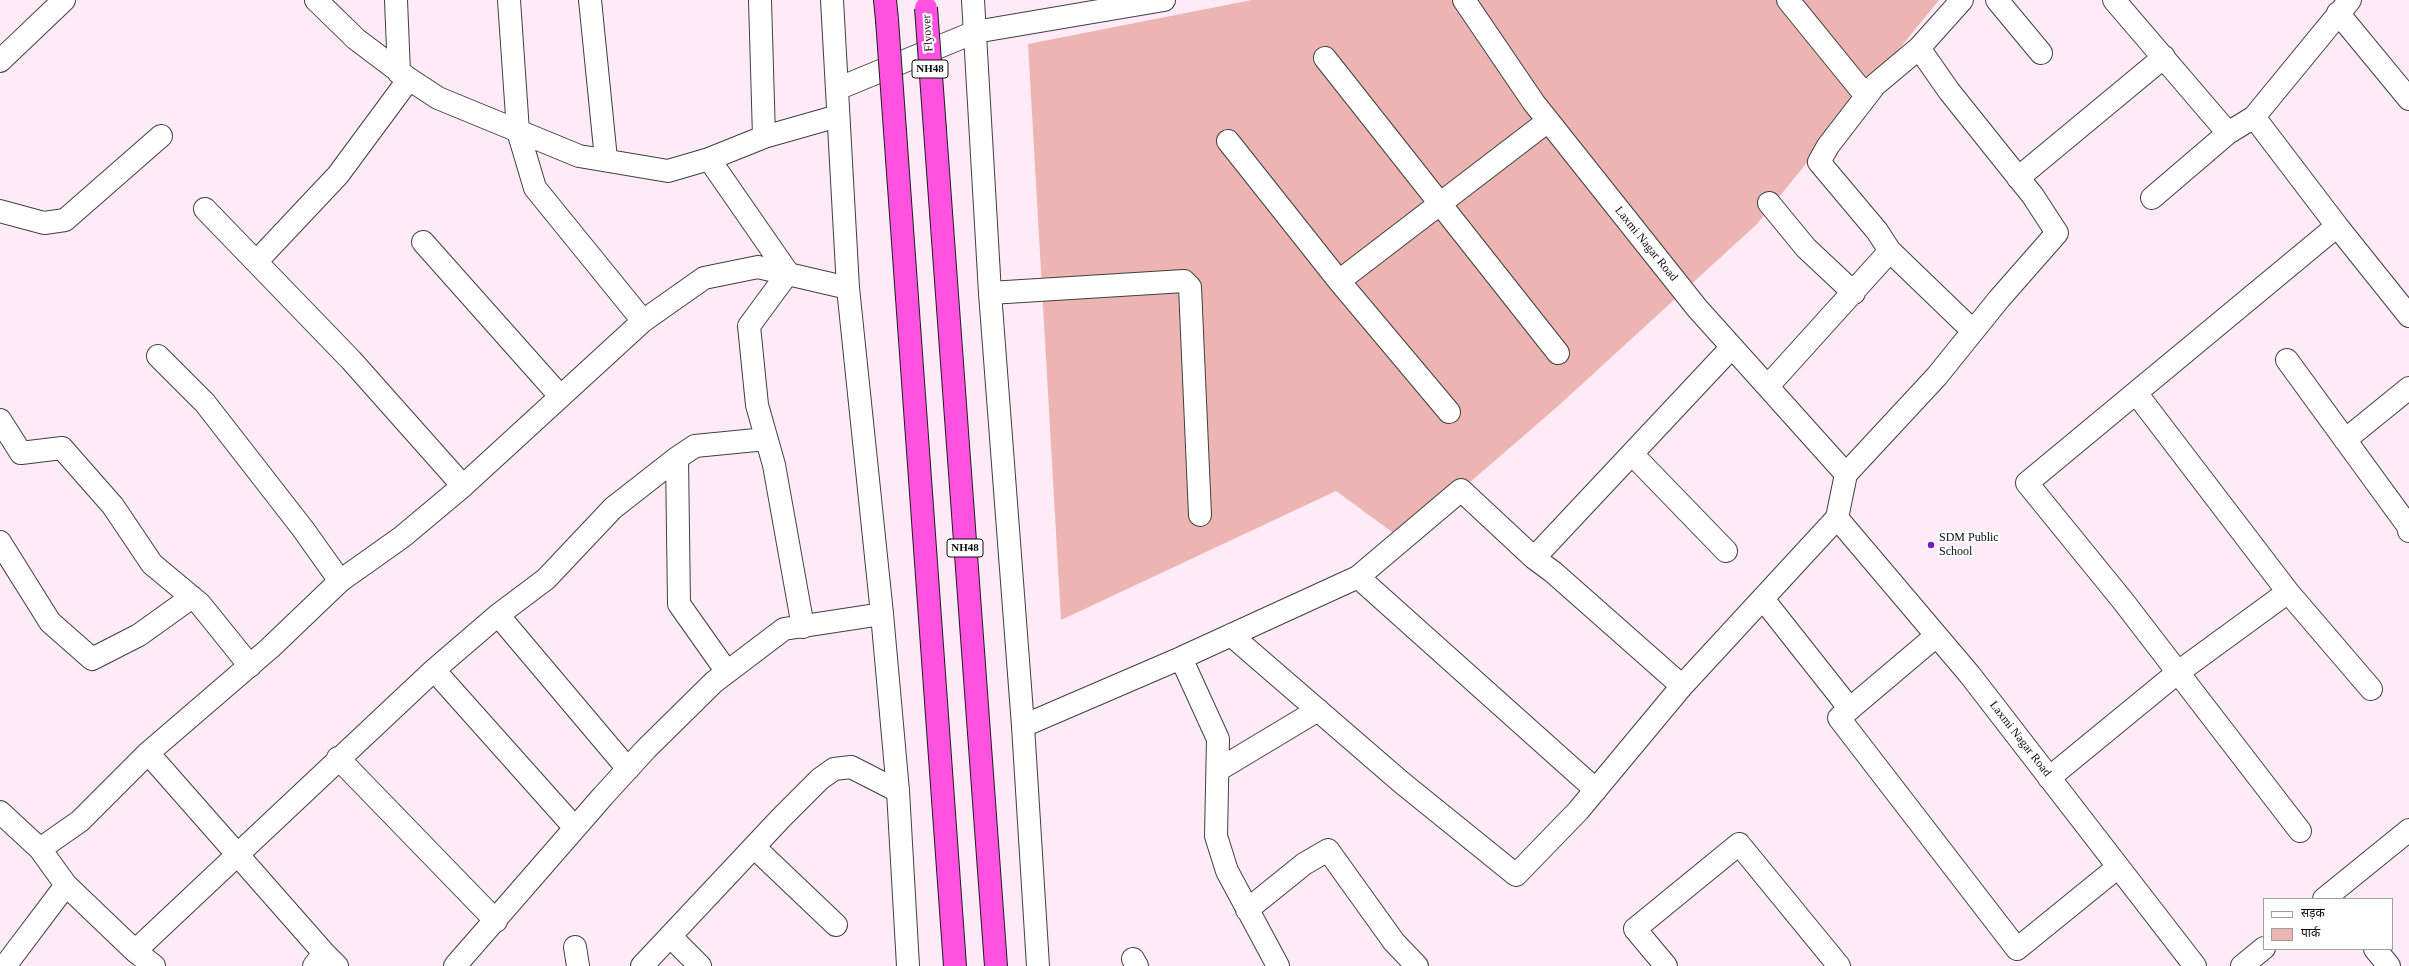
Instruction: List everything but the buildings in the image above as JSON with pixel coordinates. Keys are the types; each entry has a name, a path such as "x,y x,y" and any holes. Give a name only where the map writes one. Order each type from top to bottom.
{"highway":[{"name":"Flyover","path":"926,4 996,966"},
{"path":"886,10 955,966"}],"street":[{"path":"0,61 64,0"},
{"path":"316,0 356,39 404,76 438,98 579,156 606,159 668,171 709,159 764,137 838,116"},
{"path":"257,261 338,175 404,76 396,0"},
{"path":"509,0 518,131 535,188 643,321"},
{"path":"590,0 606,159"},
{"path":"760,0 764,137"},
{"path":"832,0 848,288 882,614 898,791 908,966"},
{"path":"973,0 990,293 1023,726 1038,966"},
{"path":"837,89 975,32 1164,0"},
{"name":"Laxmi Nagar Road","path":"1464,0 1548,121 1697,308 1846,474"},
{"path":"1788,0 1866,96"},
{"path":"1997,0 2041,53"},
{"path":"2114,0 2228,133"},
{"path":"1955,2 1919,48 1875,85 1828,146 1818,162 1877,231 1890,251 1973,331"},
{"path":"2152,198 2228,133 2254,117 2344,6 2409,99"},
{"path":"1231,635 1401,782 1516,875 1596,790 1682,686 1837,518 1846,474 1937,376 1973,331 2057,233 2018,178 1949,91 1919,48"},
{"path":"2018,178 2164,57"},
{"path":"1325,58 1558,353"},
{"path":"2254,117 2337,226 2409,316"},
{"path":"1339,281 1548,121"},
{"path":"0,211 44,223 65,220 161,136"},
{"path":"1228,141 1339,281 1449,412"},
{"path":"709,159 788,273"},
{"path":"1769,202 1806,248 1854,293"},
{"path":"205,209 257,261 351,360 463,486"},
{"path":"2300,831 2123,601 2027,484 2337,226"},
{"path":"423,242 560,396"},
{"path":"1768,386 1854,293 1890,251"},
{"path":"40,849 80,821 148,753 250,666 340,581 402,537 463,486 643,321 704,278 758,267 848,288"},
{"path":"788,273 749,326 757,405 774,465 804,627"},
{"path":"990,293 1184,281 1190,287 1200,515"},
{"path":"1534,558 1633,455 1732,347"},
{"path":"158,356 205,403 303,529 340,581"},
{"path":"2287,360 2408,526 2409,531"},
{"path":"2345,440 2409,388"},
{"path":"2136,393 2288,592 2371,689"},
{"path":"0,420 21,453 62,448 113,506 152,564 200,604 250,666"},
{"path":"135,952 238,856 338,758 434,670 498,615 546,579 613,508 677,458 695,446 766,439"},
{"path":"1633,455 1726,551"},
{"path":"677,458 679,604 727,672"},
{"path":"1023,726 1181,658 1358,577 1461,490 1534,558 1553,572 1682,686"},
{"name":"Laxmi Nagar Road","path":"1837,518 1936,636 2049,778 2195,966"},
{"path":"0,542 50,622 92,659 139,635 192,597"},
{"path":"1358,577 1596,790"},
{"path":"2049,778 2177,672 2288,592"},
{"path":"1762,599 1850,709"},
{"path":"455,966 628,769 714,682 784,630 882,614"},
{"path":"498,615 628,769"},
{"path":"1936,636 1839,718 2016,948 2118,867"},
{"path":"1181,658 1218,739 1216,836 1227,871 1278,966"},
{"path":"434,670 575,828"},
{"path":"1218,770 1318,710"},
{"path":"148,753 238,856 325,962"},
{"path":"338,758 496,921"},
{"path":"642,966 820,779 834,769 851,767 898,791"},
{"path":"0,812 40,849 66,885 135,952 154,966"},
{"path":"2329,897 2409,830"},
{"path":"1666,966 1636,929 1740,844 1839,966"},
{"path":"754,847 836,925"},
{"path":"1247,910 1304,864 1328,850 1394,942 1416,966"},
{"path":"5,966 66,885"},
{"path":"670,936 700,966"},
{"path":"2242,966 2263,949"},
{"path":"2376,950 2389,966"}],"green space":[{"path":"1252,0 1939,0 1757,224 1557,407 1403,540 1336,491 1061,620 1028,44"}],"place":[{"name":"SDM Public School","path":"1931,545"}]}
